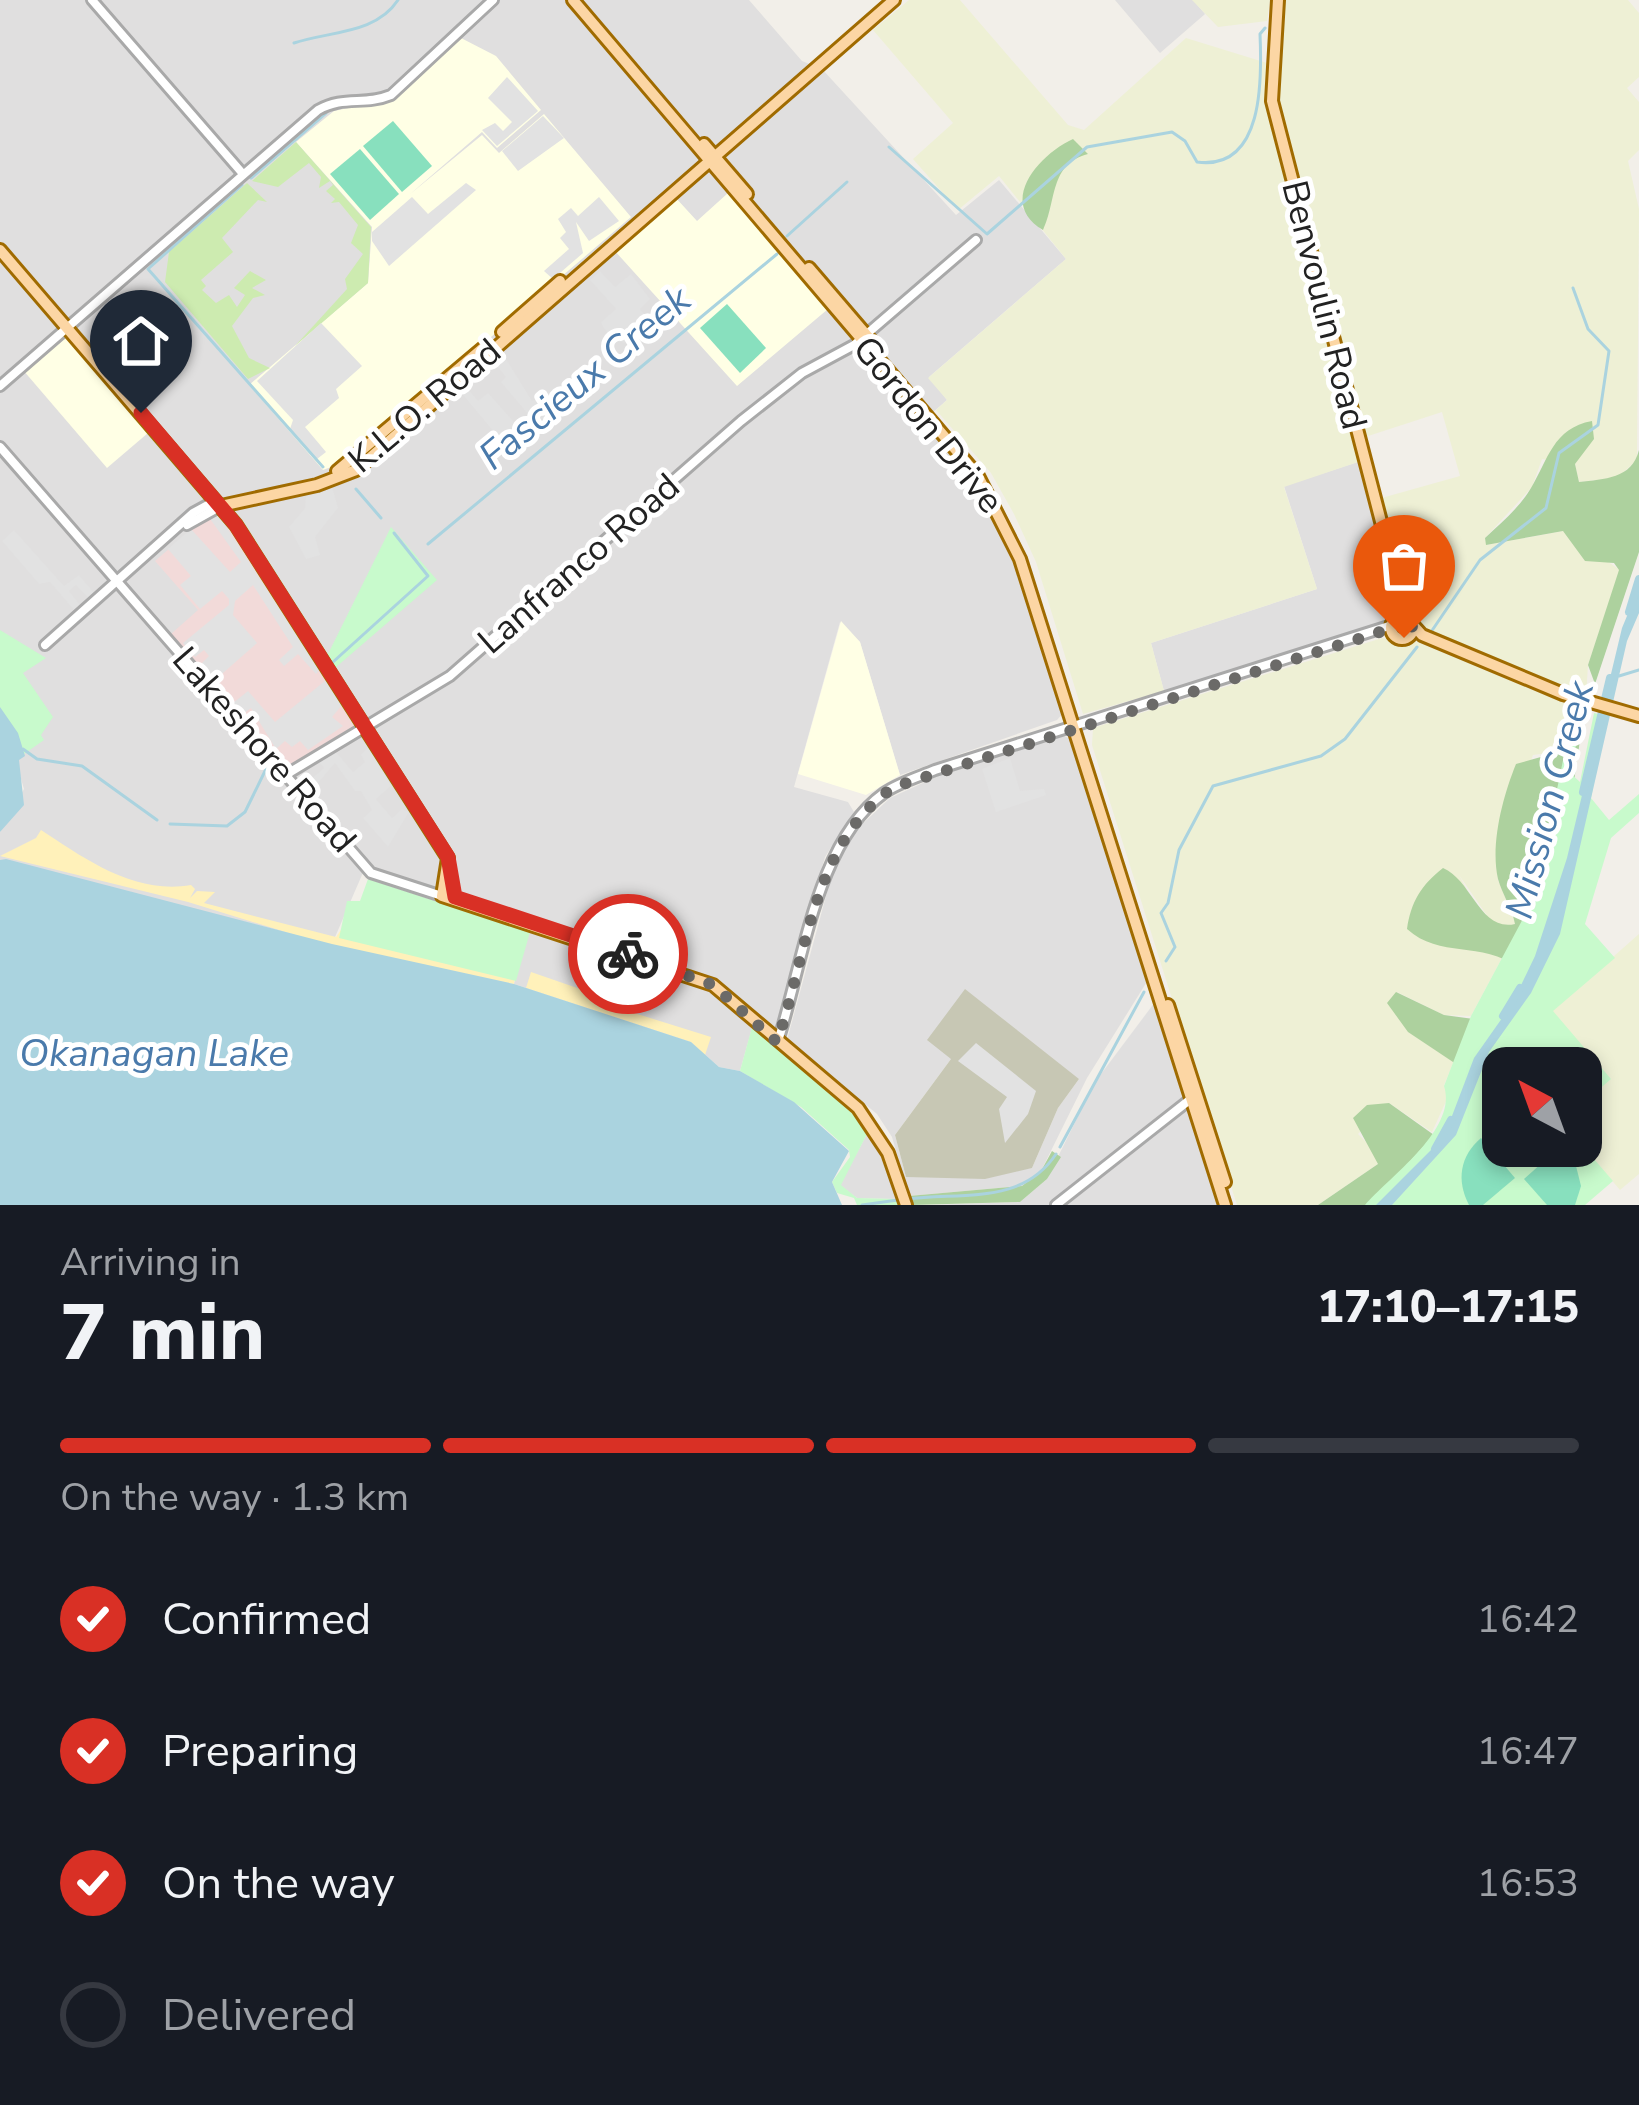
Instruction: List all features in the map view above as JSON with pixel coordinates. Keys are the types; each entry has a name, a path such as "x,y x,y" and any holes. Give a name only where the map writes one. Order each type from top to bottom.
{"main road":[{"name":"Gordon Drive","path":"578,0 984,474 1006,507 1229,1205"},
{"name":"K.L.O. Road","path":"726,142 885,0"},
{"name":"K.L.O. Road","path":"219,503 321,477 352,464 895,0"},
{"name":"Benvoulin Road","path":"1278,0 1272,101 1401,626"},
{"path":"696,140 726,142 722,171 694,169 696,140"},
{"name":"K.L.O. Road","path":"219,503 317,485 356,470 694,169"},
{"path":"0,250 236,525 448,857 452,892 462,903"},
{"path":"236,525 235,510 245,500"},
{"path":"1401,626 1591,703 1639,716"},
{"path":"448,857 442,896 695,975 858,1108 888,1153 906,1205"}],"street":[{"path":"92,0 243,174"},
{"path":"0,386 243,174 337,99 376,101 391,95 493,0"},
{"name":"Lanfranco Road","path":"286,774 450,676 741,421 802,373 864,337 976,240"},
{"name":"Lakeshore Road","path":"0,447 371,873 442,896"},
{"name":"K.L.O. Road","path":"45,645 219,503"},
{"path":"777,1042 839,844 867,809 899,785 1401,626"},
{"path":"1056,1205 1193,1097"}],"shaded area":[{"path":"0,0 749,0 802,61 822,69 956,215 999,180 1066,259 929,377 947,400 924,420 976,483 1011,545 1064,712 1057,720 900,775 860,642 840,622 794,787 848,802 854,812 825,857 772,1045 752,1028 740,1071 719,1067 691,1042 514,984 528,925 365,868 332,944 0,860 0,832 24,789 0,707"},
{"path":"909,0 960,0 1068,125 1084,130 1186,38 1267,63 1273,126 1361,461 1284,487 1317,589 1151,643 1164,691 1083,714 1036,562 1014,514 991,473 936,410 947,400 928,378 1066,259 999,176 958,210 913,159 953,123 873,30"},
{"path":"1115,0 1193,0 1205,14 1160,53"},
{"path":"1192,0 1270,0 1267,21 1218,27"},
{"path":"1283,0 1628,0 1639,13 1639,77 1627,88 1639,102 1639,150 1628,161 1639,209 1637,460 1617,478 1579,482 1575,464 1542,459 1532,487 1485,538 1487,545 1563,531 1620,570 1588,665 1586,697 1418,630 1408,613 1378,499 1460,476 1442,412 1362,438 1276,92"},
{"path":"461,38 496,56 541,110 497,148 482,132 409,195 482,135 499,153 544,114 631,217 345,462 323,470 249,385 368,283 372,227 296,142 334,111 391,99"},
{"path":"507,77 538,111 497,146 482,130 495,123 503,131 512,122 488,98"},
{"path":"543,116 564,138 518,171 502,151"},
{"path":"466,183 476,190 389,266 372,241 372,232 412,197 428,214"},
{"path":"728,193 828,309 737,386 614,250 675,197 697,221"},
{"path":"599,197 619,221 589,241 576,222 583,253 553,279 544,271 569,249 560,238 566,232 558,219 571,208 578,216"},
{"path":"600,271 615,287 631,274 650,299 640,309 653,324 644,332 635,324 625,343 614,341 601,322 616,309 590,280"},
{"path":"321,323 362,366 336,389 339,398 305,427 326,452 317,459 290,429 293,420 257,381"},
{"path":"64,335 148,433 107,468 23,370"},
{"path":"504,356 532,401 544,396 554,412 494,458 488,452 499,438 460,391 465,386 478,401 488,393 521,430 533,420 501,382 506,377 495,363"},
{"path":"1361,461 1392,580 1396,613 1386,627 1164,691 1151,643 1317,589 1284,486"},
{"path":"332,487 338,508 315,537 320,555 306,559 289,527 305,508 306,493"},
{"path":"216,511 319,670 316,674 298,654 284,666 279,660 293,647 253,585 235,601 233,615 257,643 215,680 201,664 209,656 204,650 195,657 183,643 229,605 229,599 222,591 200,609 180,585 191,576 168,549 191,529 230,572 241,562 208,516"},
{"path":"219,512 357,725 290,769 171,634 198,610 155,561 207,516"},
{"path":"14,530 64,586 79,575 95,594 89,599 76,585 69,591 80,605 74,610 50,582 39,584 2,541"},
{"path":"841,621 860,642 900,775 866,795 798,774"},
{"path":"1382,638 1415,641 1574,707 1562,751 1533,755 1497,850 1498,880 1516,924 1503,927 1490,920 1459,875 1503,956 1471,1016 1444,1015 1397,992 1454,1061 1444,1085 1448,1097 1432,1132 1389,1103 1358,1134 1374,1150 1378,1164 1318,1205 1237,1205 1092,745 1093,728"},
{"path":"326,680 342,705 332,717 343,726 308,750 300,741 292,747 285,741 276,749 251,708 243,714 233,703 248,691 275,722"},
{"path":"1064,736 1073,740 1148,980 1087,1078 1041,1171 1022,1186 909,1196 892,1137 877,1114 787,1040 832,874 856,830 890,798 940,775","holes":["951,1059 1079,1079 1058,1108 1032,1168 906,1177 895,1135"]},
{"path":"369,746 391,786 376,799 392,818 402,809 409,812 388,847 363,818 372,810 361,791 355,791 335,763 318,783 310,780 324,768 319,762 336,752 353,772 365,762 361,755"},
{"path":"1010,758 1020,791 1044,789 1046,795 996,812 982,769"},
{"path":"1639,934 1639,1174 1620,1190 1600,1167 1602,1047 1511,1047"},
{"path":"965,989 1079,1079 1058,1108 1032,1168 985,1179 906,1177 895,1135 951,1059 927,1040"},
{"path":"1155,1002 1221,1205 931,1205 1020,1202 1047,1179 1095,1082"},
{"path":"976,1043 1036,1091 1028,1114 1005,1143 999,1109 1007,1097 958,1061"},
{"path":"868,1132 886,1164 896,1199 857,1198 840,1185"}],"green space":[{"path":"393,121 432,166 402,192 363,146"},
{"path":"1073,139 1088,154 1075,159 1060,175 1043,230 1023,207 1023,194 1036,168"},
{"path":"296,142 371,227 368,283 295,346 347,289 345,279 363,254 351,243 358,225 339,202 331,203 335,199 326,191 333,185 330,181 319,188 321,177 309,163 278,187 252,181"},
{"path":"360,149 399,194 370,220 330,174"},
{"path":"247,183 267,202 258,200 222,238 233,252 201,280 206,286 202,290 216,303 229,295 237,307 245,295 234,288 250,271 266,280 252,288 265,295 253,298 232,326 249,358 270,368 248,379 165,282 169,252"},
{"path":"727,304 766,348 740,373 700,328"},
{"path":"1592,421 1594,439 1575,464 1579,482 1624,472 1639,450 1639,552 1595,684 1588,665 1619,570 1614,563 1585,561 1563,531 1486,545 1485,538 1527,495 1560,438"},
{"path":"391,527 437,580 335,668 327,656"},
{"path":"0,630 46,658 23,673 53,717 41,735 44,740 24,754 0,707"},
{"path":"1574,707 1586,708 1569,772 1580,782 1594,713 1607,716 1591,798 1609,820 1639,794 1639,813 1611,838 1585,924 1615,958 1553,1011 1584,1047 1482,1047 1482,1167 1601,1167 1613,1181 1585,1205 1365,1205 1419,1151 1441,1119 1444,1086 1471,1016 1535,896"},
{"path":"1584,712 1574,782 1519,968 1490,954 1433,944 1407,929 1418,895 1443,868 1493,920 1515,924 1496,865 1499,820 1507,791 1516,764 1562,751 1574,716"},
{"path":"368,879 530,932 516,981 339,938 347,901 360,901"},
{"path":"1396,992 1444,1015 1481,1020 1456,1064 1408,1032 1387,1003"},
{"path":"752,1027 825,1082 868,1132 841,1185 857,1198 896,1199 898,1205 857,1205 854,1198 837,1193 832,1182 850,1157 849,1150 801,1107 740,1071"},
{"path":"1389,1103 1434,1135 1370,1205 1318,1205 1378,1164 1353,1118 1367,1105"},
{"path":"1481,1138 1482,1167 1506,1167 1515,1178 1483,1205 1469,1205 1462,1187 1468,1153"},
{"path":"1052,1151 1061,1157 1047,1179 1020,1202 912,1205 909,1196 1022,1186 1041,1171"},
{"path":"1537,1167 1576,1167 1581,1186 1575,1205 1547,1205 1524,1179"}],"sand":[{"path":"41,830 130,879 170,887 191,885 195,889 190,898 197,891 215,892 204,903 336,937 347,921 517,963 514,984 321,943 188,902 0,856 36,838"},
{"path":"531,972 609,999 615,1007 711,1037 705,1055 691,1042 526,988"}],"water":[{"path":"1639,587 1639,613 1627,641 1560,934 1531,993 1493,1047 1482,1047 1482,1070 1456,1135 1392,1205 1376,1205 1444,1137 1474,1058 1512,1004 1535,956 1567,858 1622,628"},
{"path":"0,707 18,733 25,756 19,760 24,805 0,832"},
{"name":"Okanagan Lake","path":"0,860 332,944 514,984 691,1042 719,1067 740,1071 794,1102 849,1151 832,1182 842,1205 0,1205"}],"waterway":[{"path":"294,43 365,25 398,0"},
{"name":"Fascieux Creek","path":"889,147 987,234 1087,147 1172,132 1185,141 1197,162 1219,161 1235,152 1254,118 1260,34 1265,28"},
{"path":"251,178 326,113"},
{"name":"Fascieux Creek","path":"787,236 847,182"},
{"path":"242,185 148,269 323,467"},
{"name":"Fascieux Creek","path":"428,544 777,254"},
{"path":"1431,632 1480,560 1546,508 1559,453 1598,425 1609,351 1588,329 1573,288"},
{"path":"356,489 381,518"},
{"name":"Fascieux Creek","path":"333,662 428,576 394,533"},
{"name":"Mission Creek","path":"1629,612 1639,579"},
{"path":"1166,961 1175,947 1161,913 1168,903 1179,850 1213,786 1321,756 1345,739 1417,647"},
{"path":"1619,676 1639,670"},
{"name":"Mission Creek","path":"1583,792 1610,678"},
{"name":"Fascieux Creek","path":"23,749 37,759 82,766 157,820"},
{"name":"Fascieux Creek","path":"170,824 227,826 245,812 266,769"},
{"name":"Mission Creek","path":"1503,1016 1520,988"},
{"path":"1060,1147 1144,992"},
{"name":"Mission Creek","path":"1435,1149 1451,1120"},
{"path":"907,1199 1009,1189 1026,1182 1056,1154"},
{"path":"862,1205 898,1200"}],"way so far":[{"path":"628,954 713,985 777,1042 833,857 853,822 881,795 935,770 1023,741 1380,632 1402,617 1413,625 1404,638"}],"route":[{"path":"141,413 236,525 448,857 455,897 503,917 628,954"}]}
